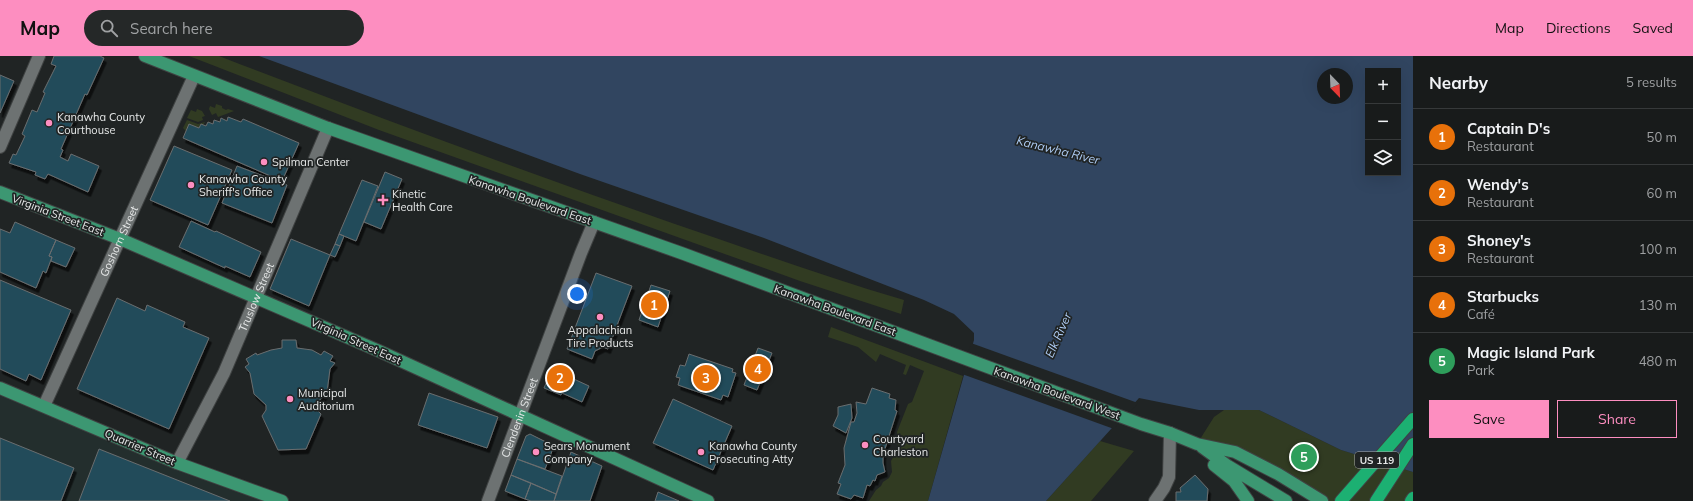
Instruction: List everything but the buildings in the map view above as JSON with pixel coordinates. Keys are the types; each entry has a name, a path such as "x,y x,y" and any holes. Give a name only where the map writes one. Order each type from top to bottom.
{"highway":[{"name":"US 119","path":"1341,501 1413,419"},
{"path":"1376,501 1413,444"}],"main road":[{"name":"Kanawha Boulevard East","path":"145,56 328,128 594,222 917,341"},
{"name":"Virginia Street East","path":"0,192 120,239 379,351 700,500"},
{"name":"Kanawha Boulevard West","path":"917,341 1197,444 1235,452 1278,474 1322,501"},
{"name":"Quarrier Street","path":"0,388 177,463 282,501"},
{"name":"Kanawha Boulevard West","path":"1197,444 1228,466 1286,501"},
{"path":"1197,444 1210,462 1234,481 1248,501"}],"street":[{"path":"0,147 38,56"},
{"name":"Goshorn Street","path":"44,406 194,76"},
{"name":"Truslow Street","path":"177,463 224,374 328,128"},
{"name":"Clendenin Street","path":"488,501 578,260 594,222"},
{"path":"1155,501 1169,477 1170,433"}],"shaded area":[{"path":"0,387 282,501 0,501"}],"green space":[{"path":"189,56 219,56 615,203 816,272 904,300 901,314 800,281 379,130"},
{"path":"216,104 222,106 222,108 226,110 228,109 234,111 218,117 216,113 212,115 209,109 210,106 215,108"},
{"path":"197,109 202,111 205,116 202,117 203,120 198,122 187,118 191,110 196,112"},
{"path":"187,120 198,124 205,122 203,125 200,124 199,128 190,124 186,131 183,128"},
{"path":"831,327 963,376 928,501 869,501 876,490 889,478 892,472 891,461 898,448 897,432 908,404 912,402 924,371 910,365 906,375 903,374 906,365 880,354 876,362 858,347 828,337"},
{"path":"1224,410 1259,410 1341,450 1413,472 1413,501 1322,501 1278,474 1197,444 1214,417"},
{"path":"1100,441 1134,451 1091,501 1046,501"}],"water":[{"path":"259,56 1413,56 1413,472 1341,450 1259,410 1199,410 1139,398 1046,501 928,501 974,340 974,333 954,314 924,300 764,238 580,174"}],"pier":[{"path":"971,343 1138,403 1114,429 962,374"}],"place":[{"name":"Kanawha County Courthouse","path":"49,123"},
{"name":"Spilman Center","path":"264,162"},
{"name":"Kanawha County Sheriff's Office","path":"191,185"},
{"name":"Kinetic Health Care","path":"383,200"},
{"name":"Captain D's","path":"654,305"},
{"name":"Appalachian Tire Products","path":"600,317"},
{"name":"Starbucks","path":"758,369"},
{"name":"Wendy's","path":"560,378"},
{"name":"Shoney's","path":"706,378"},
{"name":"Municipal Auditorium","path":"290,399"},
{"name":"Courtyard Charleston","path":"865,445"},
{"name":"Sears Monument Company","path":"536,452"},
{"name":"Kanawha County Prosecuting Atty","path":"701,452"},
{"name":"Magic Island Park","path":"1304,457"}],"water label":[{"name":"Kanawha River","path":"1058,150"},
{"name":"Elk River","path":"1058,335"}]}
